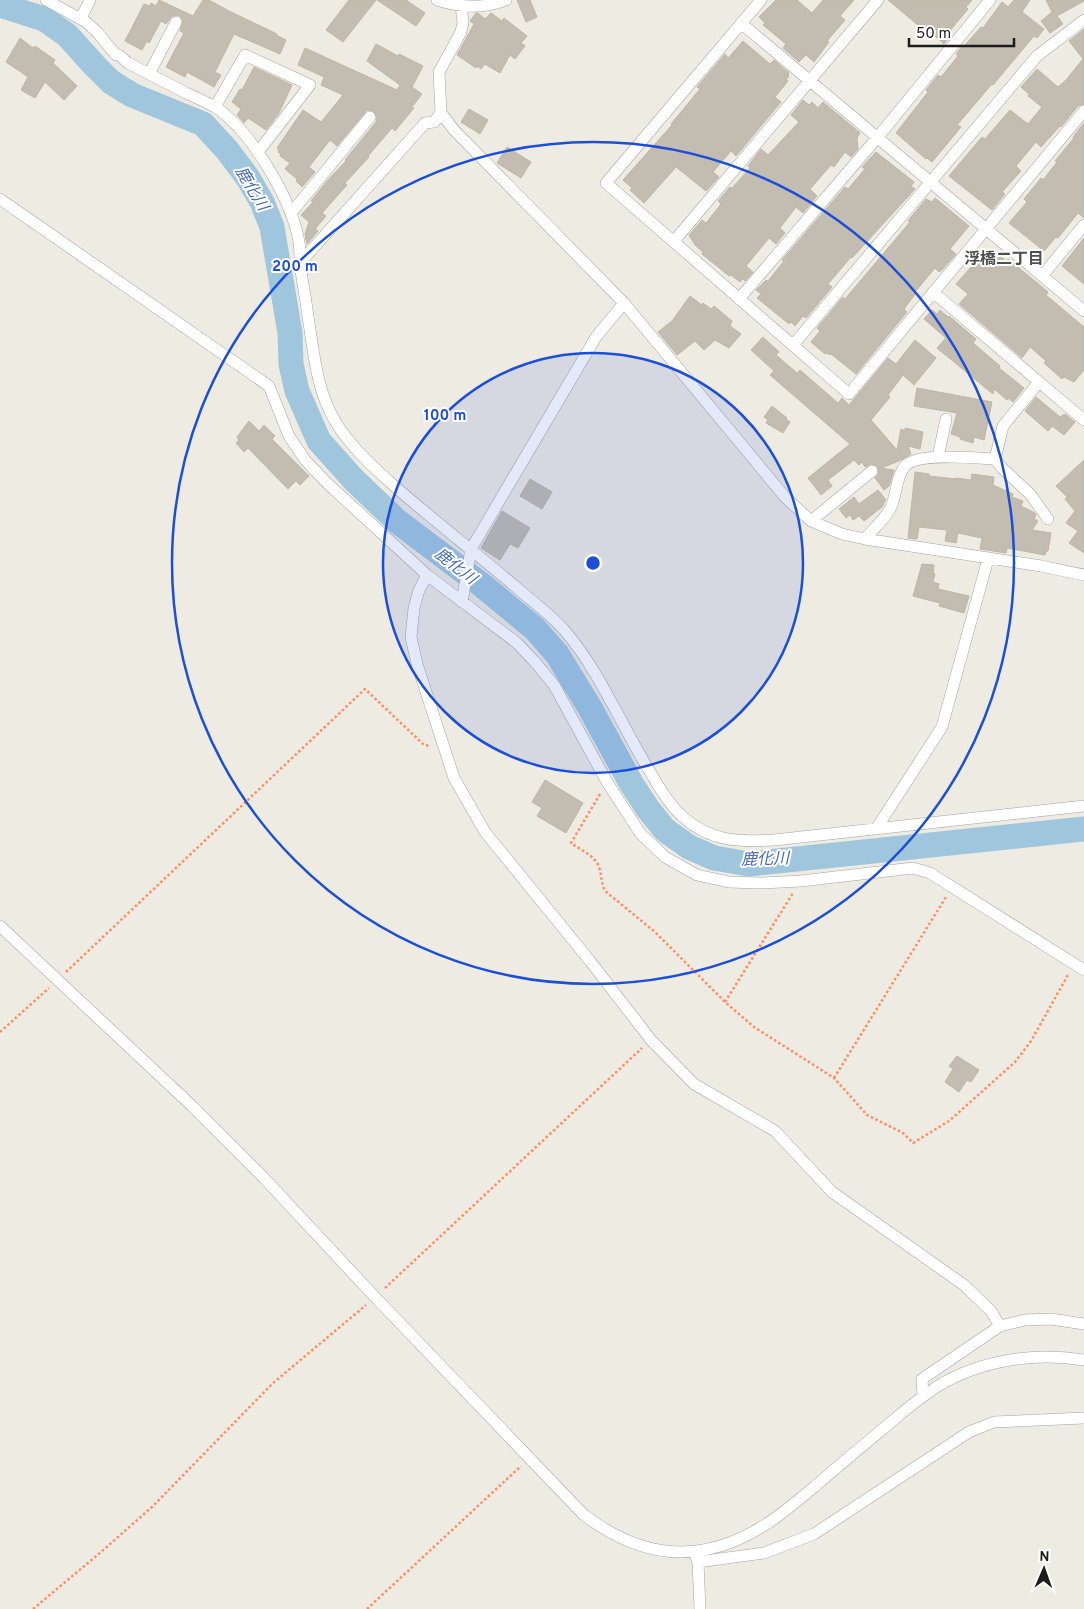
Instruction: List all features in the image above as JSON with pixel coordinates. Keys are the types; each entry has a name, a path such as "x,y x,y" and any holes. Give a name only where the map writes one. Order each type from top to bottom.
{"street":[{"path":"46,0 81,18 98,32 116,55 119,55 128,63 215,108 232,121 258,152 273,176 291,213 299,241 300,263 320,388 336,422 373,467 414,504 471,549 556,622 566,633 603,686 632,742 668,800 685,819 708,834 746,842 1084,806"},
{"path":"81,18 90,0"},
{"path":"436,0 461,6 494,5 506,0"},
{"path":"760,0 606,183 849,394 1084,111"},
{"path":"674,241 878,0"},
{"path":"739,299 877,138 990,0"},
{"path":"461,6 463,22 461,32 439,72 441,113 454,130 624,303 785,497 811,521 842,534 865,539 1041,566 1084,575"},
{"path":"793,345 1037,56 1084,20"},
{"path":"149,74 176,22"},
{"path":"741,23 1084,311"},
{"path":"215,108 245,55 310,85 258,152"},
{"path":"300,263 425,123 434,122 441,113"},
{"path":"291,213 370,117"},
{"path":"0,200 269,386 289,436 305,460 327,483 428,575 462,598 517,643 554,685 607,782 640,833 665,856 697,875 729,882 801,881 912,868 930,873 1079,967"},
{"path":"1042,276 1084,225"},
{"path":"932,292 1084,420"},
{"path":"462,598 471,549 596,337 624,303"},
{"path":"995,459 1003,426 1039,382"},
{"path":"938,457 946,419"},
{"path":"865,539 889,511 906,465 923,458 995,459 1030,494 1048,519"},
{"path":"811,521 872,471"},
{"path":"876,829 942,727 988,559"},
{"path":"428,575 420,590 414,608 412,637 417,664 454,778 485,832 590,961 651,1040 694,1084 775,1131 832,1192 964,1285 991,1311 1000,1326"},
{"path":"0,926 191,1105 263,1176 375,1297 584,1515 600,1527 636,1545 696,1557 764,1553 814,1534 969,1432 994,1422 1084,1418"},
{"path":"923,1396 922,1379 1000,1326 1024,1320 1051,1319 1084,1324"},
{"path":"696,1557 760,1528 797,1501 923,1396 940,1385 959,1376 1016,1358 1042,1356 1084,1360"},
{"path":"696,1557 700,1609"}],"path":[{"path":"0,1032 58,980 365,689 424,745 444,749"},
{"path":"607,782 571,843 596,860 600,868 605,891 655,932 725,1002 754,1027 834,1078 868,1114 903,1133 913,1143 949,1121 1015,1062 1031,1041 1079,967"},
{"path":"725,1002 801,881"},
{"path":"834,1078 952,887"},
{"path":"33,1609 153,1506 273,1384 375,1297 651,1040"},
{"path":"368,1609 529,1458"}],"building":[{"path":"159,0 193,16 203,0 209,0 286,40 280,54 234,34 215,72 221,75 214,87 187,72 185,77 166,67 184,33 180,31 183,21 179,15 172,16 166,24 161,21 149,43 147,41 142,50 125,41 144,4 150,6 151,3 156,6"},
{"path":"349,0 376,0 343,42 326,30"},
{"path":"377,0 406,0 425,13 416,26"},
{"path":"517,0 530,0 537,17 526,22"},
{"path":"776,0 797,0 812,13 823,0 854,0 840,16 845,20 827,41 829,42 814,62 806,55 799,62 783,48 786,44 763,25 765,23 759,17"},
{"path":"888,0 972,0 966,7 968,9 948,33 951,35 944,44 934,35 932,37"},
{"path":"1014,0 1030,0 1022,12 1044,29 1037,38 1034,36 957,125 961,127 932,162 926,159 896,133 928,92 926,90 938,75 941,77 958,56 956,54 963,45 981,27 983,28 1002,2 1008,7"},
{"path":"1046,0 1084,1 1057,16 1063,24 1050,33 1041,21 1052,12"},
{"path":"476,13 485,19 491,13 502,21 504,18 527,36 521,43 525,46 515,59 510,55 500,73 485,64 481,69 477,66 476,68 457,55 474,24 470,21"},
{"path":"1084,29 1084,104 1078,106 1041,147 1036,142 1016,166 1021,171 1002,192 1005,194 992,210 949,176 982,137 985,139 1010,110 1028,124 1042,107 1028,96 1029,94 1021,87 1037,69 1058,87 1066,80 1083,59 1069,41"},
{"path":"20,38 33,48 35,46 55,60 53,63 77,86 64,100 45,82 35,98 21,90 28,77 6,62"},
{"path":"743,41 770,64 774,60 789,73 786,80 788,81 775,97 781,102 736,156 731,151 713,172 719,177 706,191 676,167 644,203 630,190 632,188 623,180 672,125 700,89 697,87 725,54 728,58"},
{"path":"376,44 398,56 399,54 423,66 412,87 422,94 412,107 414,108 395,131 392,128 322,213 326,216 315,229 318,231 307,244 305,234 309,222 301,215 313,202 311,201 327,181 346,161 376,122 377,118 374,111 367,110 337,146 330,140 309,167 315,172 302,187 296,181 297,179 285,169 290,163 280,156 281,154 277,148 303,110 321,122 343,95 321,85 324,77 298,65 305,48 397,90 400,85 367,61"},
{"path":"254,67 292,85 279,113 266,130 248,118 244,123 237,115 241,109 232,102 240,89 242,90"},
{"path":"803,100 809,105 812,102 818,108 823,102 860,133 857,138 858,149 851,157 845,152 834,167 831,165 810,189 817,196 803,213 796,207 780,228 785,233 776,244 769,238 746,266 753,272 745,281 743,279 740,282 731,275 729,276 702,254 703,252 695,245 689,235 702,220 706,223 721,204 718,201 750,168 748,166 761,149 768,155 799,122 791,115"},
{"path":"469,109 488,120 480,134 461,122"},
{"path":"1084,123 1084,218 1078,213 1058,238 1056,237 1044,251 1009,223 1027,202 1024,199 1041,178 1043,180"},
{"path":"507,147 531,162 521,178 497,163"},
{"path":"876,152 914,182 911,186 915,189 828,284 832,287 806,318 803,316 795,326 791,322 789,324 757,298 761,294 756,290 766,280 768,281 784,261 782,260 845,187 848,189 865,169 862,167"},
{"path":"935,198 969,226 950,249 956,254 939,272 935,268 915,292 904,309 907,312 856,374 831,354 825,354 811,342 820,331 817,328 843,297 845,299 910,222 908,221 926,199 932,202"},
{"path":"1084,238 1084,284 1062,266"},
{"path":"987,249 990,252 992,249 1006,261 1008,259 1048,292 1046,295 1084,327 1084,370 1074,382 1064,377 1062,379 1030,347 1022,358 959,304 968,294 956,284"},
{"path":"690,296 711,309 714,306 732,321 730,326 741,334 729,348 715,340 704,350 695,341 677,355 658,332 672,321"},
{"path":"932,310 937,314 940,310 949,316 976,339 973,343 1000,366 999,368 1024,388 1013,402 1008,398 1007,400 994,389 993,394 937,348 946,338 924,319"},
{"path":"763,337 779,352 776,355 797,373 800,370 838,403 842,398 849,405 888,358 896,364 915,340 936,358 914,385 903,375 888,395 890,397 871,420 897,450 901,429 905,431 905,428 923,432 920,449 908,446 911,454 881,468 894,470 889,486 884,490 875,478 879,473 877,466 871,464 865,467 862,462 859,465 854,460 828,480 832,486 821,495 808,478 850,444 770,375 774,371 751,350"},
{"path":"917,388 992,402 984,440 974,437 973,443 951,434 957,413 914,406"},
{"path":"1036,397 1060,417 1065,414 1075,422 1064,435 1052,426 1048,431 1025,411"},
{"path":"772,406 790,422 783,433 766,423 768,420 764,417"},
{"path":"249,421 259,431 264,425 275,436 272,439 309,476 300,485 296,481 288,489 248,448 244,452 236,443 239,440 237,437"},
{"path":"1084,460 1084,553 1069,543 1078,531 1066,523 1075,511 1065,499 1067,497 1056,486"},
{"path":"915,472 929,474 929,476 971,480 972,474 994,477 993,485 1013,494 1012,497 1023,501 1021,506 1035,513 1034,519 1038,521 1032,530 1051,533 1048,551 1046,551 1045,555 1007,548 1006,553 980,549 982,538 958,533 956,543 945,541 947,530 919,527 917,539 908,538"},
{"path":"530,479 552,492 542,509 520,496"},
{"path":"878,490 886,500 882,507 864,521 859,516 853,520 850,515 846,518 839,509 854,497 859,504"},
{"path":"502,511 530,528 518,548 510,544 500,560 481,548"},
{"path":"922,564 934,565 933,573 935,574 933,582 939,584 938,589 969,596 964,613 939,606 940,603 913,596"},
{"path":"545,780 583,803 566,833 537,816 542,808 532,802"},
{"path":"957,1056 979,1070 971,1082 967,1080 959,1092 945,1082 953,1069 949,1066"}],"waterway":[{"name":"鹿化川","path":"0,5 44,19 67,35 111,82 132,95 203,124 227,150 248,178 262,202 272,227 290,333 291,364 297,391 319,441 354,480 397,521 483,586 535,629 557,654 590,708 631,783 665,830 689,847 714,858 749,864 1084,829"}],"district":[{"name":"浮橋二丁目","path":"1004,260"}]}
